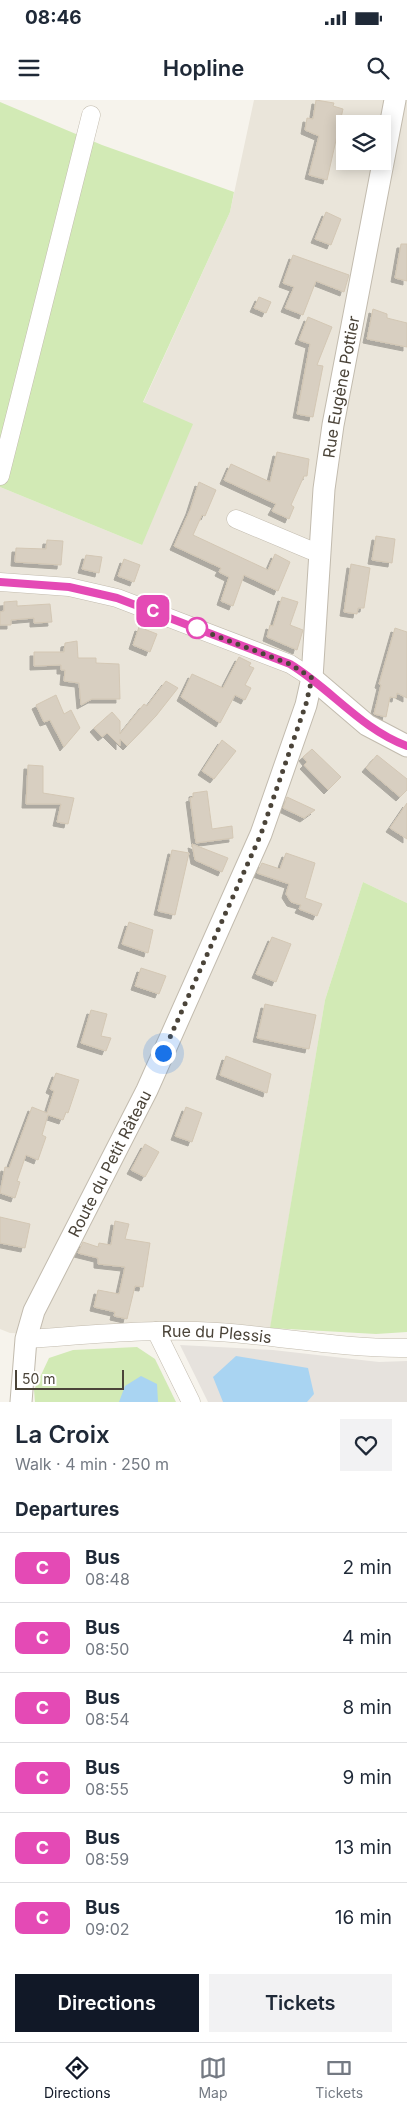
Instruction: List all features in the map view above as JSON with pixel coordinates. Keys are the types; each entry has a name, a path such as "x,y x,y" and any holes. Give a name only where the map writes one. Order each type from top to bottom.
{"street":[{"name":"Rue Eugène Pottier","path":"312,678 324,489 333,425 395,100"},
{"path":"0,476 91,115"},
{"path":"236,519 310,550 319,551"},
{"path":"0,582 69,587 117,598 290,664 312,678 367,725 407,746"},
{"name":"Route du Petit Râteau","path":"21,1402 26,1339 34,1311 147,1090 261,834 306,704 312,678"},
{"path":"156,1331 192,1402"},
{"name":"Rue du Plessis","path":"26,1339 156,1331 216,1332 374,1348 407,1348"}],"shaded area":[{"path":"254,100 407,100 407,903 363,882 325,1000 268,1342 10,1333 0,1329 0,487 142,545 143,403 230,212"},
{"path":"180,1345 273,1350 379,1362 407,1361 407,1402 208,1402"}],"green space":[{"path":"0,102 102,145 234,192 230,212 143,402 193,424 142,545 0,487"},
{"path":"363,882 407,903 407,1332 376,1334 270,1328 325,1000"},
{"path":"137,1347 155,1359 176,1402 35,1402 34,1390 49,1358 73,1350"}],"water":[{"path":"236,1356 308,1368 314,1394 307,1402 223,1402 213,1377"},
{"path":"141,1376 157,1384 158,1402 119,1402 125,1386"}],"building":[{"path":"316,100 334,103 333,106 343,109 342,115 336,115 336,140 327,180 309,175 319,136 305,130 307,118 313,119"},
{"path":"326,212 341,219 331,245 315,239"},
{"path":"401,244 407,244 407,281 395,278"},
{"path":"293,255 349,275 344,292 316,281 303,315 285,308 294,287 283,283"},
{"path":"259,297 271,302 266,313 254,308"},
{"path":"373,309 387,314 387,318 407,323 407,347 367,339"},
{"path":"308,317 332,327 317,365 323,366 313,417 297,414 310,344 299,340"},
{"path":"277,452 309,459 307,476 304,476 291,505 294,507 289,519 272,511 276,504 224,480 231,464 270,482"},
{"path":"199,482 216,490 205,516 202,515 193,535 268,570 275,554 290,562 278,591 244,575 233,606 221,601 229,577 219,572 221,568 174,546 190,510"},
{"path":"376,536 395,539 392,563 372,560"},
{"path":"47,540 63,541 61,565 15,562 16,548 46,549"},
{"path":"86,555 102,557 99,573 82,569"},
{"path":"124,559 140,565 134,582 118,576"},
{"path":"351,564 370,568 364,608 358,608 357,614 344,612"},
{"path":"282,597 298,602 290,625 303,630 297,650 267,637 270,625 273,626"},
{"path":"17,601 17,606 50,604 52,622 34,623 34,618 11,620 11,625 0,625 0,612 4,611 4,602"},
{"path":"139,627 157,634 150,652 133,645"},
{"path":"395,628 407,632 407,698 397,693 396,698 390,697 386,717 374,714 381,685 379,684"},
{"path":"77,641 78,658 96,658 96,663 119,664 120,699 92,699 81,705 79,683 64,681 65,670 61,670 61,665 34,666 34,652 64,652 65,643"},
{"path":"239,657 251,663 249,666 254,668 245,685 251,688 245,700 235,695 220,723 181,697 192,674 223,688"},
{"path":"166,681 178,688 156,716 127,746 120,739 120,746 107,733 102,737 94,728 112,712 120,721 120,734 144,704 147,706"},
{"path":"56,695 64,714 71,710 80,728 64,747 50,720 44,722 36,705"},
{"path":"222,740 236,751 214,779 202,771"},
{"path":"312,749 341,777 328,790 304,765 307,762 303,757"},
{"path":"377,755 407,779 407,790 400,797 366,768"},
{"path":"28,765 43,766 43,793 74,798 68,824 57,822 61,804 26,804"},
{"path":"207,791 212,829 232,826 233,838 196,843 190,798 193,797 193,793"},
{"path":"287,797 315,810 304,818 283,808"},
{"path":"407,803 407,839 390,828"},
{"path":"192,844 228,858 222,872 195,860"},
{"path":"172,850 189,853 175,915 158,911"},
{"path":"286,853 315,863 305,898 322,904 317,916 299,909 301,905 291,902 286,894 289,884 257,873 262,863 280,869"},
{"path":"129,922 153,930 148,953 122,944"},
{"path":"272,937 291,944 276,982 256,974"},
{"path":"141,968 166,976 159,994 135,986"},
{"path":"265,1004 316,1015 309,1049 257,1038"},
{"path":"91,1010 107,1014 101,1036 111,1038 106,1051 81,1043"},
{"path":"226,1056 271,1074 267,1093 220,1075"},
{"path":"56,1073 79,1080 68,1113 66,1112 63,1120 48,1115 42,1135 46,1137 38,1160 26,1155 17,1181 20,1182 15,1198 0,1193 5,1167 9,1168 32,1107 47,1113 54,1091 50,1089"},
{"path":"186,1107 202,1113 192,1142 175,1136"},
{"path":"145,1144 159,1152 145,1177 131,1170"},
{"path":"0,1217 30,1224 25,1248 0,1243"},
{"path":"115,1221 129,1224 125,1239 150,1243 143,1287 135,1286 127,1319 114,1316 115,1312 94,1307 98,1290 119,1294 125,1267 98,1264 98,1258 78,1253 83,1242 98,1247 99,1243 111,1245"}],"bus line":[{"name":"C","path":"0,582 69,587 117,598 290,664 312,678 347,710 367,725 395,742 407,746"}],"route":[{"path":"163,1053 261,834 306,704 312,678 290,664 190,626 197,628"}]}
